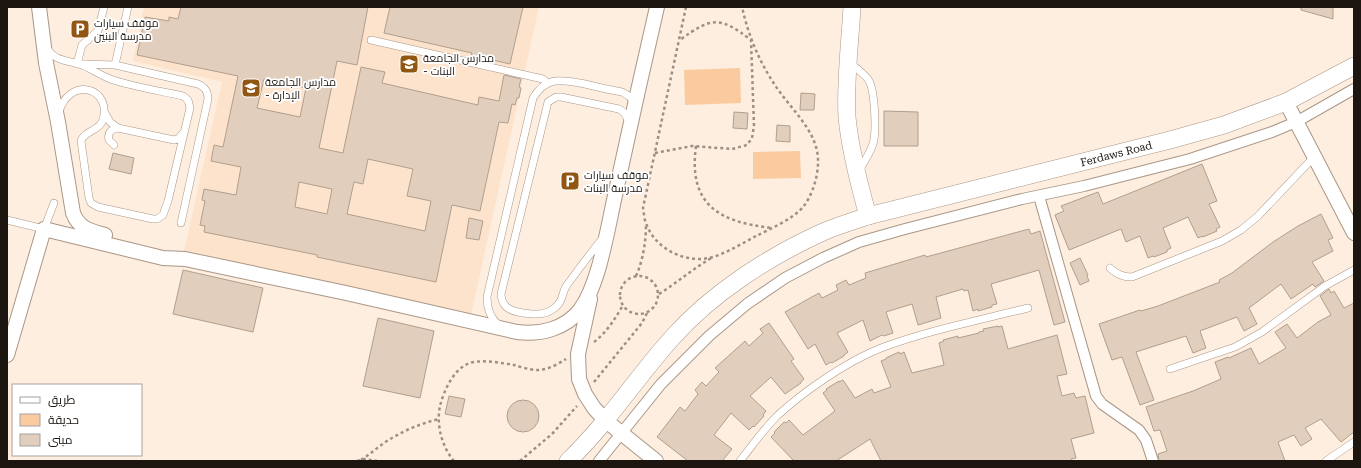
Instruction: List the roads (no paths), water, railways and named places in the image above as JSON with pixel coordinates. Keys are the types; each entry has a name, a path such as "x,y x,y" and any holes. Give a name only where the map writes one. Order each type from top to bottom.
{"street":[{"path":"39,7 46,63 75,219 88,230 163,249 186,259"},
{"path":"656,461 606,420 594,408 585,394 579,378 578,354 607,233 657,7"},
{"path":"852,7 847,116 857,175 868,216"},
{"name":"Ferdaws Road","path":"568,461 580,450 606,420 642,372 673,336 701,310 733,284 784,251 824,232 868,216 1224,125 1286,102 1354,66"},
{"path":"599,461 661,384 709,336 747,304 785,278 823,258 859,242 957,215 1084,186 1190,159 1272,132 1296,122 1354,89"},
{"path":"1286,102 1354,233"},
{"path":"1039,196 1096,396 1102,404 1139,430 1146,440 1153,461"},
{"path":"7,355 44,229 163,258 186,259 346,292 505,330 527,333 546,331 570,320 579,311 587,299 596,275"}],"lane":[{"path":"78,64 82,45 98,30 104,7"},
{"path":"115,65 128,7"},
{"path":"42,37 47,48 56,58 64,61 78,64 115,65 198,84 206,89 208,99 181,223"},
{"path":"371,40 543,79 547,83"},
{"path":"849,62 868,78 874,95 874,139 857,175"},
{"path":"78,64 112,80 183,96 188,100 190,108 168,201 163,215 157,219 98,207 91,203 81,141 84,136 99,126 105,113"},
{"path":"505,330 497,324 486,305 488,286 533,98 537,91 547,83 566,80 622,92 628,95 633,102 634,110"},
{"path":"58,122 59,111 64,99 76,90 84,89 95,93 103,103 105,113 110,122 118,128 174,140 184,131"},
{"path":"607,233 565,288 561,302 550,311 533,315 508,309 504,305 502,294 548,102 552,98 561,97 619,109 627,117 629,130"},
{"path":"114,145 109,140 109,133 111,130 118,128"},
{"path":"1110,268 1119,275 1132,278 1222,241 1241,230 1257,217 1314,157"},
{"path":"7,220 44,229 54,202"},
{"path":"1170,370 1235,346 1262,332 1325,286 1354,270"},
{"path":"740,461 776,417 805,393 847,365 880,349 916,337 1028,308"},
{"path":"1326,461 1354,442"}],"place":[{"name":"موقف سيارات مدرسة البنين","path":"80,29"},
{"name":"مدارس الجامعة - البنات","path":"409,64"},
{"name":"مدارس الجامعة - الإدارة","path":"251,88"},
{"name":"موقف سيارات مدرسة البنات","path":"570,181"}]}
